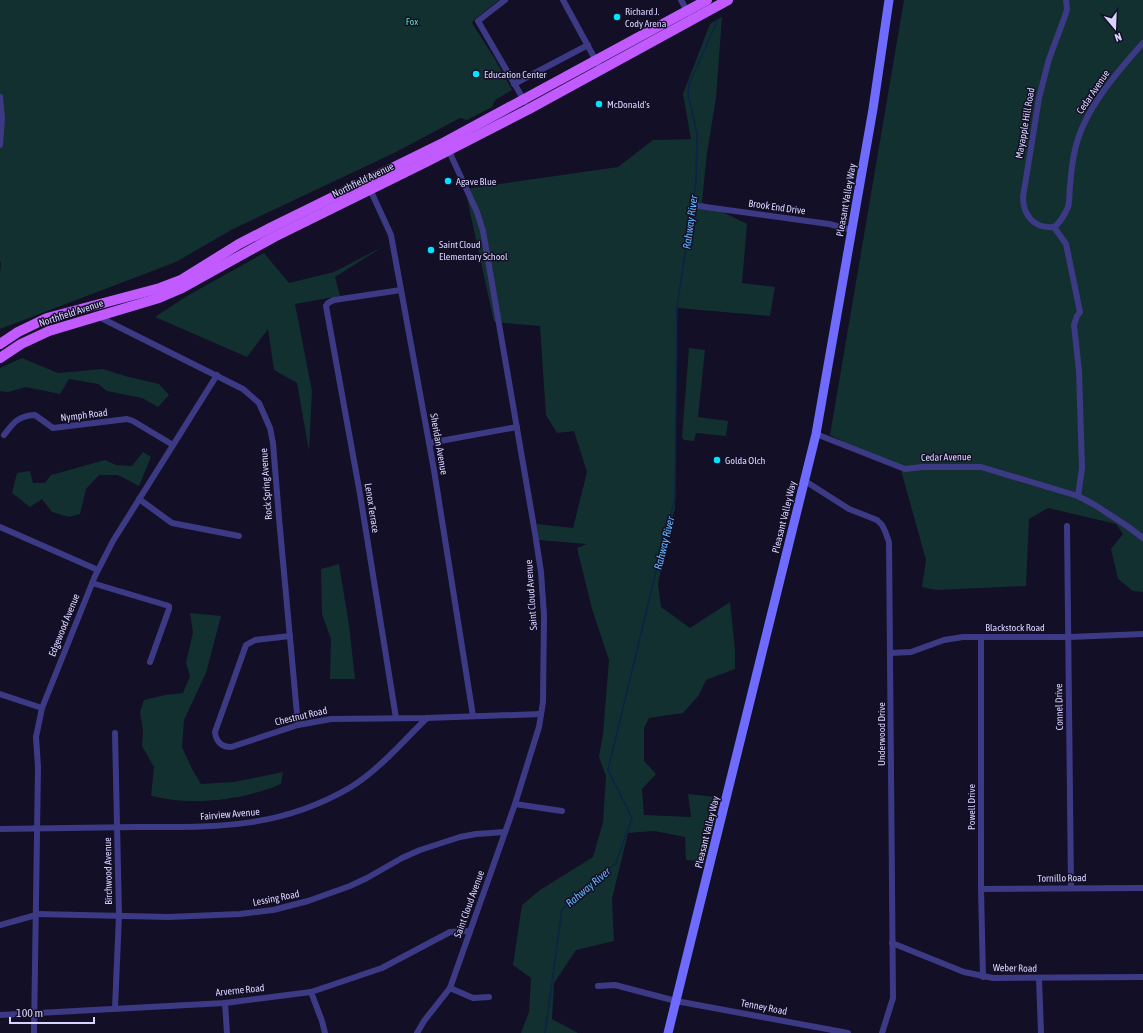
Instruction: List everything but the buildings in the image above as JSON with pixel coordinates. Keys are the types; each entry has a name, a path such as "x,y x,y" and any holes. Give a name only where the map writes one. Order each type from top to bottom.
{"main road":[{"name":"Northfield Avenue","path":"447,146 523,100 707,0"},
{"name":"Northfield Avenue","path":"0,358 21,344 49,331 159,298 180,289 368,186 447,146 529,109 728,0"},
{"name":"Pleasant Valley Way","path":"668,1033 816,434 873,109 889,0"},
{"name":"Northfield Avenue","path":"0,344 18,332 47,318 160,288 181,280 201,269 239,244 270,228 368,186"}],"street":[{"path":"505,0 478,21 529,109"},
{"path":"564,0 601,70"},
{"path":"681,0 692,20"},
{"name":"Mayapple Hill Road","path":"1056,229 1042,226 1028,217 1023,205 1022,197 1039,98 1049,59 1067,9 1066,0"},
{"name":"Cedar Avenue","path":"1056,229 1068,206 1075,148 1082,127 1109,84 1143,43"},
{"path":"514,84 588,45"},
{"path":"0,97 2,118 0,145"},
{"name":"Saint Cloud Avenue","path":"417,1033 424,1021 450,988 515,804 539,727 543,702 543,601 535,533 517,427 483,231 477,212 447,146"},
{"name":"Sheridan Avenue","path":"368,186 391,235 429,443 473,716"},
{"name":"Brook End Drive","path":"698,206 829,224 852,230"},
{"path":"1056,229 1066,244 1080,312 1074,325 1079,371 1082,468 1078,496"},
{"name":"Lenox Terrace","path":"396,718 360,494 326,306 334,300 401,290"},
{"path":"95,305 98,316"},
{"path":"114,311 114,319 119,326"},
{"name":"Rock Spring Avenue","path":"98,316 243,389 259,403 270,428 273,443 278,518 298,725"},
{"name":"Edgewood Avenue","path":"34,1033 38,767 36,737 42,708 92,583 113,541 217,375"},
{"name":"Nymph Road","path":"4,435 18,418 35,414 53,428 127,419 138,423 173,445"},
{"path":"429,443 517,427"},
{"name":"Cedar Avenue","path":"816,434 905,469 922,467 981,467 1078,496 1095,505 1143,538"},
{"name":"Underwood Drive","path":"805,481 849,509 876,520 886,530 889,542 893,998 882,1033"},
{"path":"139,499 172,523 239,536"},
{"name":"Connel Drive","path":"1067,526 1071,887"},
{"path":"0,527 98,570"},
{"path":"92,583 168,606 169,608 150,662"},
{"name":"Blackstock Road","path":"890,653 911,652 952,638 1068,637 1143,634"},
{"name":"Chestnut Road","path":"290,636 255,640 246,645 217,728 216,736 220,743 227,747 231,747 298,725 331,719 427,718 541,714"},
{"name":"Powell Drive","path":"981,637 981,889 983,977"},
{"path":"0,694 42,708"},
{"name":"Fairview Avenue","path":"0,829 191,827 232,825 268,820 315,806 352,786 385,759 427,718"},
{"name":"Birchwood Avenue","path":"115,733 119,915 115,1008"},
{"path":"515,804 562,811"},
{"name":"Lessing Road","path":"0,925 36,914 169,916 240,914 284,908 350,886 420,850 460,837 476,834 505,832"},
{"name":"Tornillo Road","path":"981,889 1071,887 1143,888"},
{"name":"Arverne Road","path":"0,1015 225,1003 311,992 382,968 450,932 470,931"},
{"name":"Weber Road","path":"892,943 964,972 983,977 1143,977"},
{"path":"1039,978 1041,1033"},
{"name":"Tenney Road","path":"598,986 615,985 676,1001 848,1033"},
{"path":"450,988 473,998 489,997"},
{"path":"311,992 325,1033"},
{"path":"225,1003 227,1033"}],"green space":[{"name":"Fox","path":"0,0 499,0 472,23 495,59 512,90 495,100 492,107 467,120 460,118 394,153 233,229 176,262 0,329"},
{"path":"904,0 1143,0 1143,592 1133,591 1118,579 1111,549 1123,534 1116,524 1048,508 1029,519 1026,586 937,590 922,587 926,560 901,470 830,435"},
{"path":"722,17 716,98 707,153 702,202 747,224 742,283 775,287 770,316 677,308 675,509 661,551 663,561 658,584 661,607 690,628 730,602 735,650 735,669 706,680 699,695 683,713 649,718 644,728 644,761 656,774 642,789 644,815 691,817 688,794 716,797 702,861 686,860 685,837 654,831 628,833 612,899 614,941 576,950 554,983 552,1019 578,1033 521,1033 529,1012 531,978 513,965 522,905 540,890 593,857 603,822 606,776 599,757 603,734 609,660 592,609 577,548 587,544 539,540 537,524 573,528 587,472 574,431 557,433 546,415 540,326 494,322 465,189 618,167 653,140 691,139 683,94 710,24"},
{"path":"384,246 335,277 340,296 295,304 312,391 309,451 297,383 274,370 268,329 247,357 155,317 187,296 264,253 289,283 334,272"},
{"path":"689,348 705,350 698,417 728,421 726,436 696,433 694,441 684,440 682,437"},
{"path":"22,358 58,373 103,369 159,384 169,395 158,407 142,398 107,391 98,384 69,379 60,394 26,387 8,392 0,391 0,368"},
{"path":"143,452 151,457 139,486 118,475 99,475 86,489 80,514 69,517 52,512 42,499 30,507 12,493 17,473 30,471 33,483 45,483 51,475 105,460 116,465 132,466"},
{"path":"339,564 349,625 355,679 330,679 331,639 322,614 321,569"},
{"path":"190,613 221,616 206,673 184,720 182,747 192,769 201,784 234,782 283,772 281,784 259,792 224,799 183,801 151,796 154,767 142,746 143,731 140,712 144,700 165,695 183,693 190,676 186,663 193,632"}],"waterway":[{"name":"Rahway River","path":"545,1033 562,909 616,863 632,818 608,770 675,499 677,307 696,181 697,134 688,94 689,84 717,22"}],"place":[{"name":"Richard J. Cody Arena","path":"617,17"},
{"name":"Education Center","path":"476,74"},
{"name":"McDonald's","path":"599,104"},
{"name":"Agave Blue","path":"448,181"},
{"name":"Saint Cloud Elementary School","path":"431,250"},
{"name":"Golda Olch","path":"717,460"}]}
